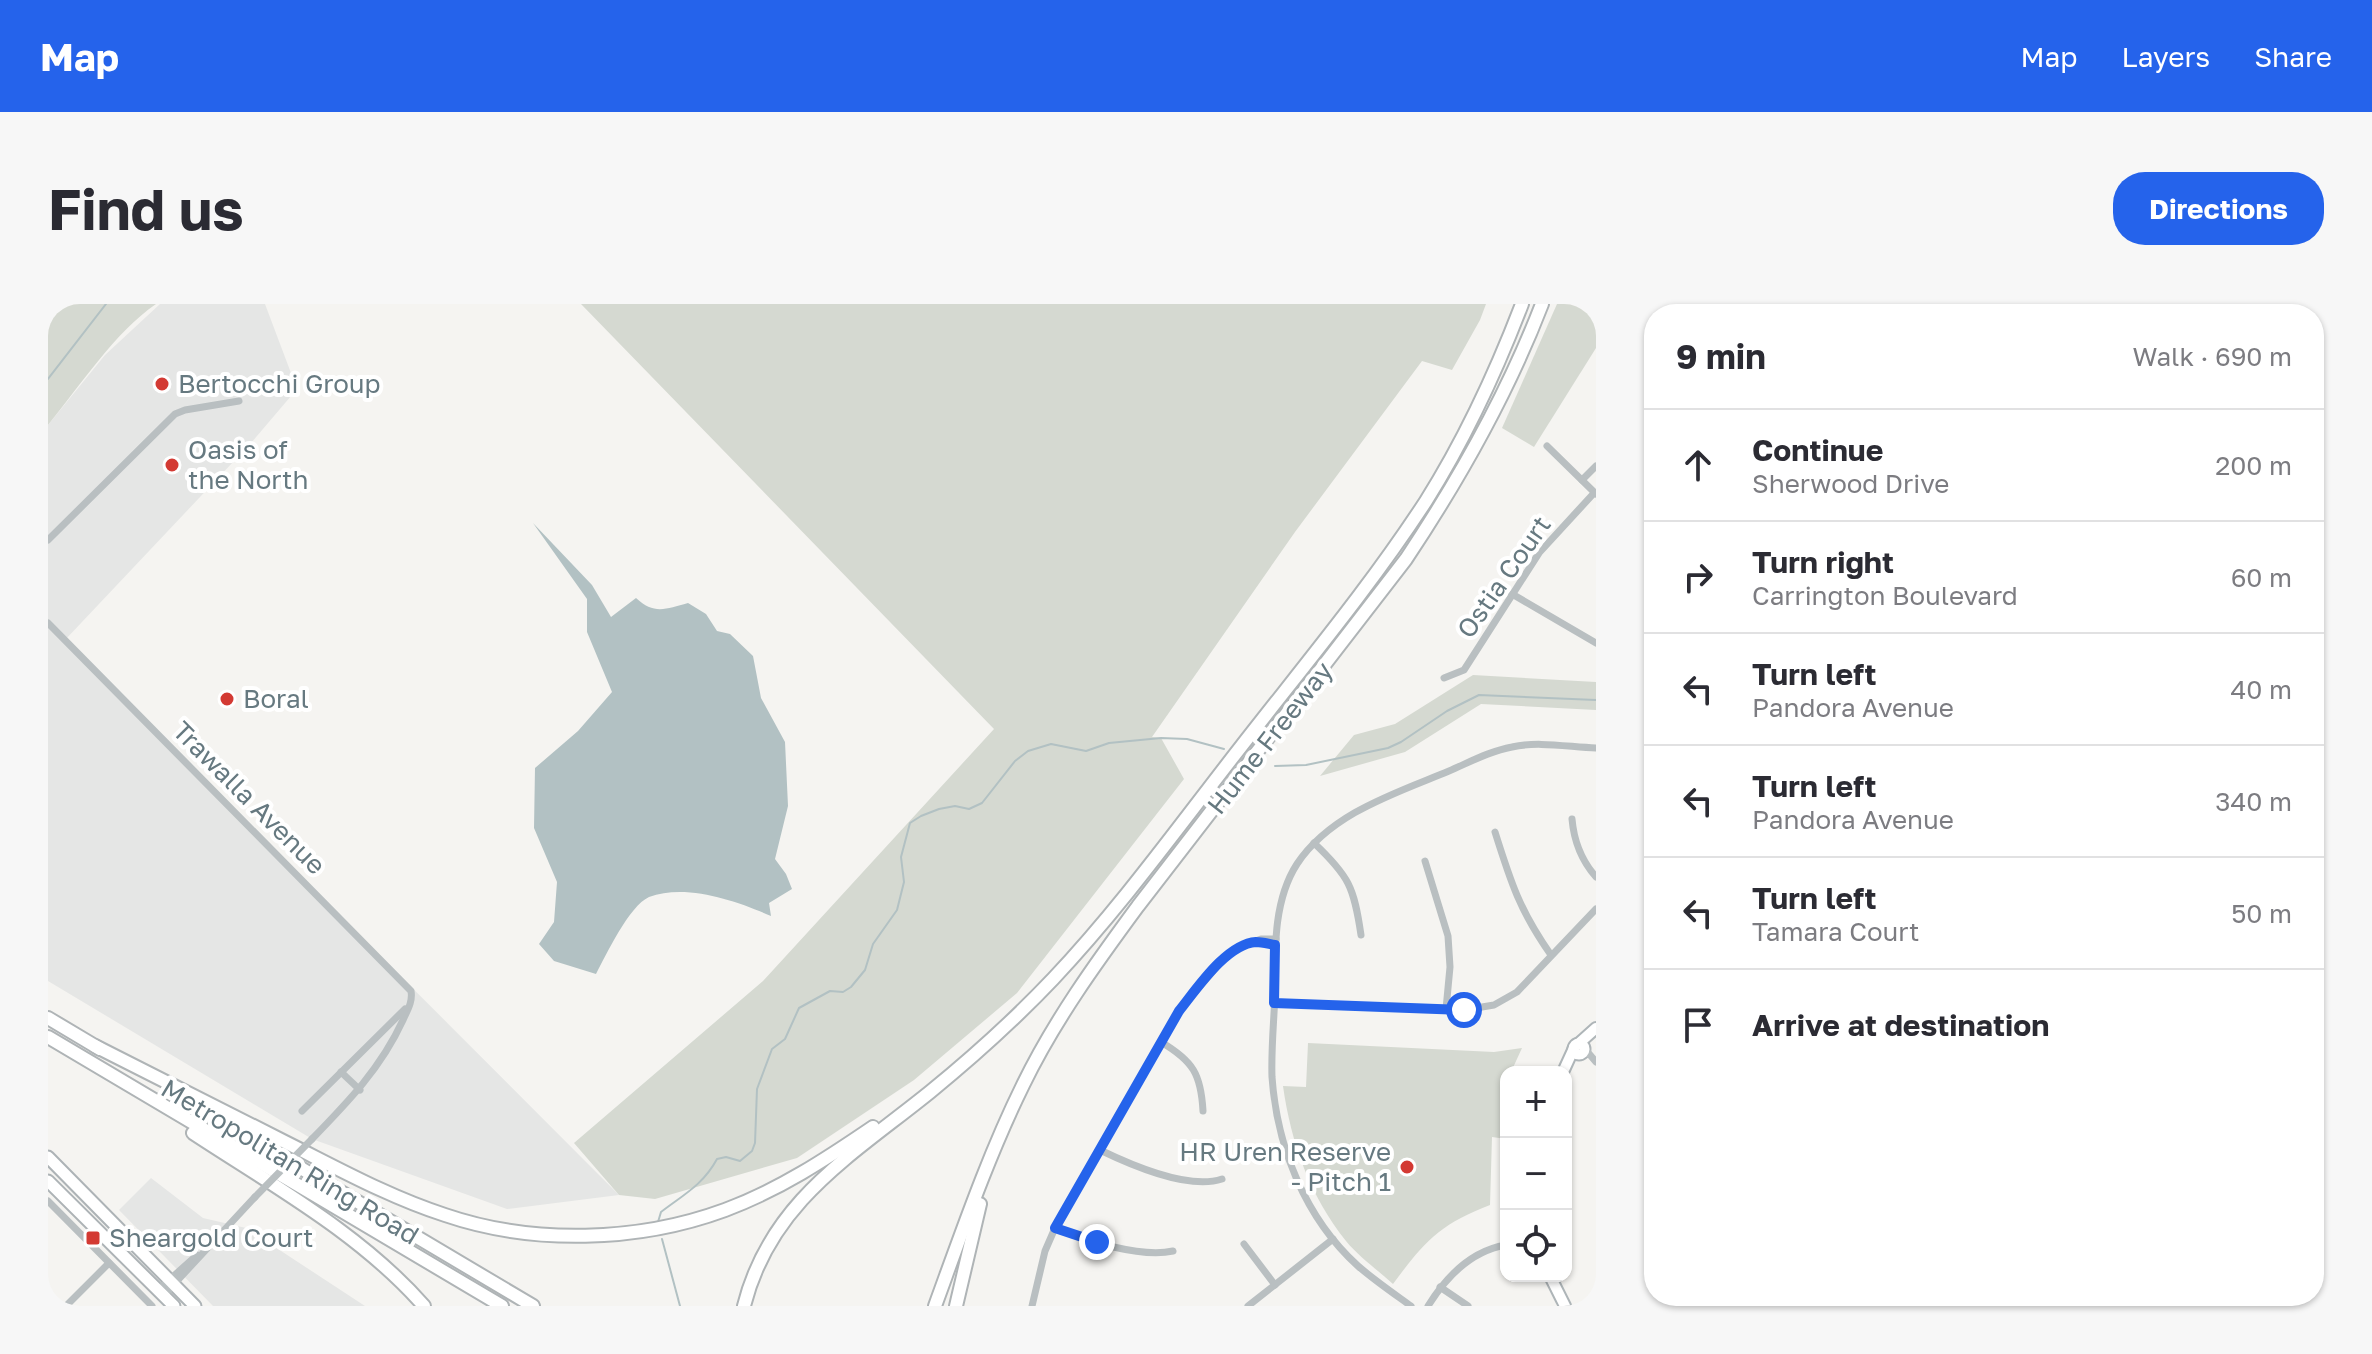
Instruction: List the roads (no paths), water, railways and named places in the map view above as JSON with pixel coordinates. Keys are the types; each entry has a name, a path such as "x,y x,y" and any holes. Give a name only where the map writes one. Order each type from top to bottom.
{"highway":[{"name":"Hume Freeway","path":"957,1069 1022,1010 1082,946 1370,582 1452,457 1493,376 1522,304"},
{"name":"Hume Freeway","path":"989,1166 1023,1085 1055,1026 1090,972 1382,593 1439,509 1492,416 1542,304"},
{"name":"Metropolitan Ring Road","path":"48,1018 533,1306"},
{"name":"Metropolitan Ring Road","path":"48,1037 502,1306"},
{"path":"95,1046 320,1160 424,1208 470,1223 550,1235 626,1233 666,1227 725,1210 814,1167 957,1069"},
{"path":"68,1049 350,1239 386,1267 424,1306"},
{"path":"744,1306 755,1271 788,1213 833,1168 957,1069"},
{"path":"935,1306 989,1166"},
{"path":"956,1306 989,1166"}],"main road":[{"path":"48,1157 195,1306"},
{"path":"48,1181 174,1306"},
{"path":"119,1253 128,1238"}],"street":[{"path":"48,540 175,414 239,401"},
{"path":"1547,446 1595,494"},
{"path":"1582,480 1596,466"},
{"name":"Ostia Court","path":"1444,678 1464,670 1539,553 1595,494"},
{"path":"1512,594 1596,643"},
{"name":"Trawalla Avenue","path":"48,623 404,981 412,995 410,1005"},
{"path":"1411,1306 1357,1265 1333,1239 1300,1186 1281,1135 1272,1076 1274,1003 1279,911 1289,880 1298,862 1314,843 1353,814 1394,793 1513,746 1596,748"},
{"path":"1572,819 1574,838 1581,856 1596,877"},
{"path":"1495,832 1518,903 1551,955"},
{"path":"1314,843 1338,865 1351,883 1361,935"},
{"path":"1425,861 1448,936 1450,967 1446,1009"},
{"path":"1274,1003 1464,1010 1494,1005 1517,992 1596,909"},
{"path":"1032,1306 1045,1251 1055,1228 1179,1011 1226,956 1256,942 1276,942"},
{"path":"302,1111 410,1005"},
{"path":"160,1294 360,1090 382,1060 410,1005"},
{"path":"1568,1066 1595,1030"},
{"path":"1161,1042 1183,1057 1199,1078 1203,1111"},
{"path":"1580,1050 1595,1061"},
{"path":"341,1072 360,1090"},
{"path":"1100,1150 1157,1173 1210,1183 1222,1179"},
{"path":"48,1201 152,1306"},
{"path":"1055,1228 1097,1242 1159,1254 1173,1251"},
{"path":"1248,1306 1333,1239"},
{"path":"1244,1244 1275,1285"},
{"path":"1428,1306 1440,1287 1466,1261 1500,1247"},
{"path":"66,1306 109,1263"},
{"path":"1553,1282 1565,1306"},
{"path":"1440,1287 1468,1306"}],"waterway":[{"path":"48,379 106,304"},
{"path":"1275,766 1306,765 1388,748 1479,695 1596,700"},
{"path":"658,1222 661,1212 699,1183 717,1159 726,1157 740,1161 752,1151 757,1089 772,1049 785,1039 799,1008 830,991 843,992 865,970 873,944 897,910 904,882 901,857 910,823 939,809 955,806 969,809 982,803 1015,761 1028,751 1051,744 1086,751 1109,743 1161,738 1187,739 1224,749"},
{"path":"662,1239 680,1306"}],"place":[{"name":"Bertocchi Group","path":"162,384"},
{"name":"Oasis of the North","path":"172,465"},
{"name":"Boral","path":"227,699"},
{"name":"HR Uren Reserve - Pitch 1","path":"1407,1167"},
{"name":"Sheargold Court","path":"93,1238"}]}
